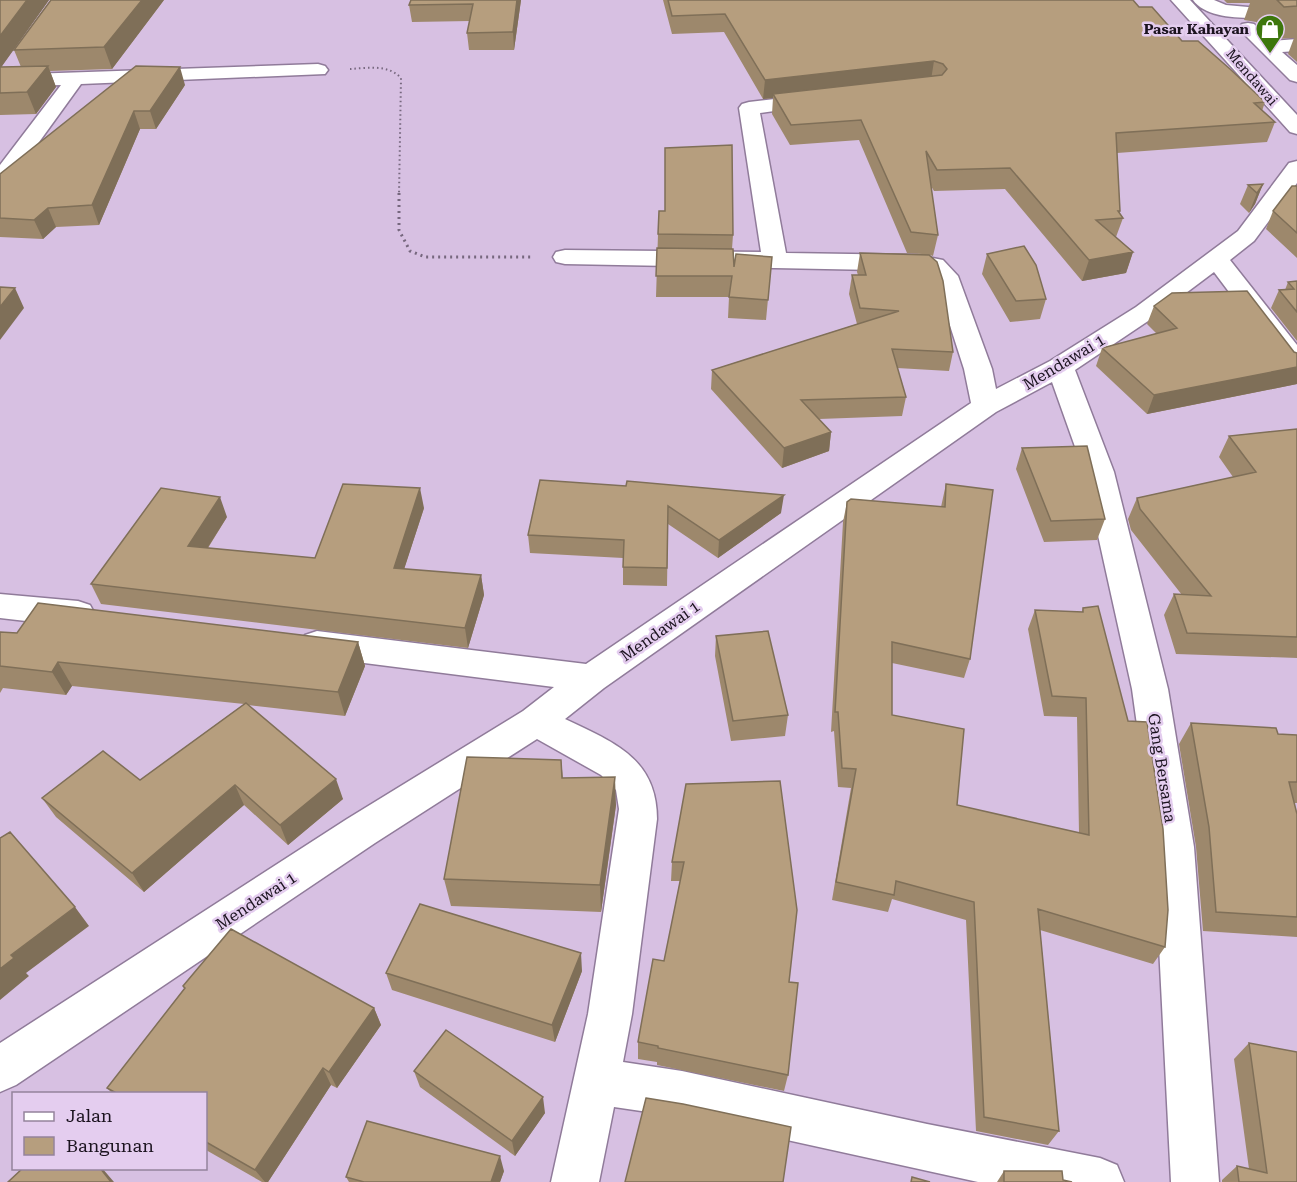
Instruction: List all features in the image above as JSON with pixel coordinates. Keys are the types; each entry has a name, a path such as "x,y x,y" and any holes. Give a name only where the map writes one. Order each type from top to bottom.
{"street":[{"name":"Mendawai","path":"1180,0 1210,30 1297,128"},
{"path":"1202,0 1214,7 1230,11 1297,11"},
{"path":"1210,30 1297,27"},
{"path":"1248,28 1297,76"},
{"path":"1266,46 1297,45"},
{"path":"2,81 17,63"},
{"path":"2,81 318,70"},
{"path":"0,180 75,79"},
{"path":"775,261 749,108 840,98"},
{"name":"Mendawai 1","path":"0,1069 361,831 536,721 592,678 986,406 1060,367 1145,312 1246,236 1297,168"},
{"path":"565,257 917,262 934,265 946,276 978,369 986,406"},
{"path":"1217,260 1297,363"},
{"name":"Gang Bersama","path":"1060,367 1099,472 1149,689 1174,847 1195,1182"},
{"path":"0,606 112,618"},
{"path":"290,641 592,678"},
{"path":"536,721 620,768 631,781 638,800 638,819 610,1014 575,1182"},
{"path":"596,1081 682,1094 1100,1182"}],"path":[{"path":"318,70 385,69 394,72 400,78 399,230 410,251 425,257 565,257"}],"building":[{"path":"0,0 27,0 0,36"},
{"path":"51,0 142,0 104,47 14,50"},
{"path":"411,0 517,0 513,32 467,33 473,4 409,5"},
{"path":"668,0 1133,0 1139,7 1152,7 1182,41 1198,41 1265,102 1254,103 1275,122 1116,133 1120,211 1118,211 1123,218 1096,220 1133,252 1089,260 1010,168 937,170 926,151 938,235 911,232 861,120 791,125 773,94 942,75 947,69 943,64 934,61 765,80 725,14 672,16"},
{"path":"1277,0 1297,0 1297,6 1284,7"},
{"path":"48,66 27,92 0,93 0,67"},
{"path":"136,66 180,67 150,111 134,111 92,205 48,208 34,220 0,218 0,174"},
{"path":"732,145 733,235 658,234 659,211 665,211 665,148"},
{"path":"1263,184 1257,193 1248,185"},
{"path":"1292,186 1297,186 1297,233 1273,211"},
{"path":"1024,246 1036,265 1046,299 1016,301 987,254"},
{"path":"657,248 733,249 734,267 736,254 772,257 768,300 729,297 732,276 656,276"},
{"path":"860,253 929,255 937,262 943,281 953,352 892,349 906,397 801,400 831,432 784,448 712,370 899,311 860,308 852,275 866,275"},
{"path":"1297,281 1297,312 1279,290 1294,289 1288,282"},
{"path":"0,287 15,288 0,307"},
{"path":"1247,291 1297,353 1297,367 1154,395 1102,348 1177,328 1154,306 1172,293"},
{"path":"1297,429 1297,637 1187,633 1174,594 1211,596 1140,509 1137,498 1256,472 1229,436"},
{"path":"1087,446 1105,519 1051,521 1022,448"},
{"path":"540,480 626,486 627,481 784,495 719,540 668,506 667,568 623,567 624,540 528,535"},
{"path":"343,484 420,488 394,568 481,575 465,628 91,584 161,488 220,497 188,546 315,558"},
{"path":"946,484 993,490 970,659 892,642 892,715 964,729 957,805 1089,835 1086,698 1052,696 1035,610 1083,612 1083,608 1098,606 1128,721 1147,722 1163,829 1168,910 1165,947 1038,909 1059,1131 984,1117 974,902 896,881 894,895 836,882 856,769 842,768 838,712 835,712 847,502 851,499 945,507"},
{"path":"38,603 358,642 338,692 58,662 52,672 0,666 0,632 17,633"},
{"path":"768,631 788,715 733,721 716,636"},
{"path":"246,703 336,779 280,825 235,785 132,873 42,798 103,751 140,780"},
{"path":"1191,723 1276,728 1278,734 1297,735 1297,782 1289,782 1297,814 1297,917 1216,912 1209,827"},
{"path":"467,757 561,760 562,778 615,777 600,885 444,879"},
{"path":"780,781 797,910 789,982 798,983 788,1075 638,1042 653,959 664,961 684,862 672,862 686,784"},
{"path":"10,832 75,907 11,955 14,958 0,969 0,838"},
{"path":"420,904 581,953 552,1025 386,973"},
{"path":"231,929 374,1008 329,1072 323,1068 255,1170 207,1143 207,1092 114,1092 107,1088 185,988 183,986"},
{"path":"446,1030 543,1097 512,1141 414,1071"},
{"path":"1249,1043 1297,1052 1297,1182 1239,1182 1237,1166 1267,1173"},
{"path":"646,1098 791,1127 783,1182 625,1182"},
{"path":"367,1121 500,1156 491,1182 364,1182 346,1177"},
{"path":"21,1170 102,1170 111,1182 8,1182"},
{"path":"1004,1171 1062,1171 1063,1180 1072,1182 1004,1182"},
{"path":"912,1177 930,1182 911,1182"}],"place":[{"name":"Pasar Kahayan","path":"1270,54"}]}
